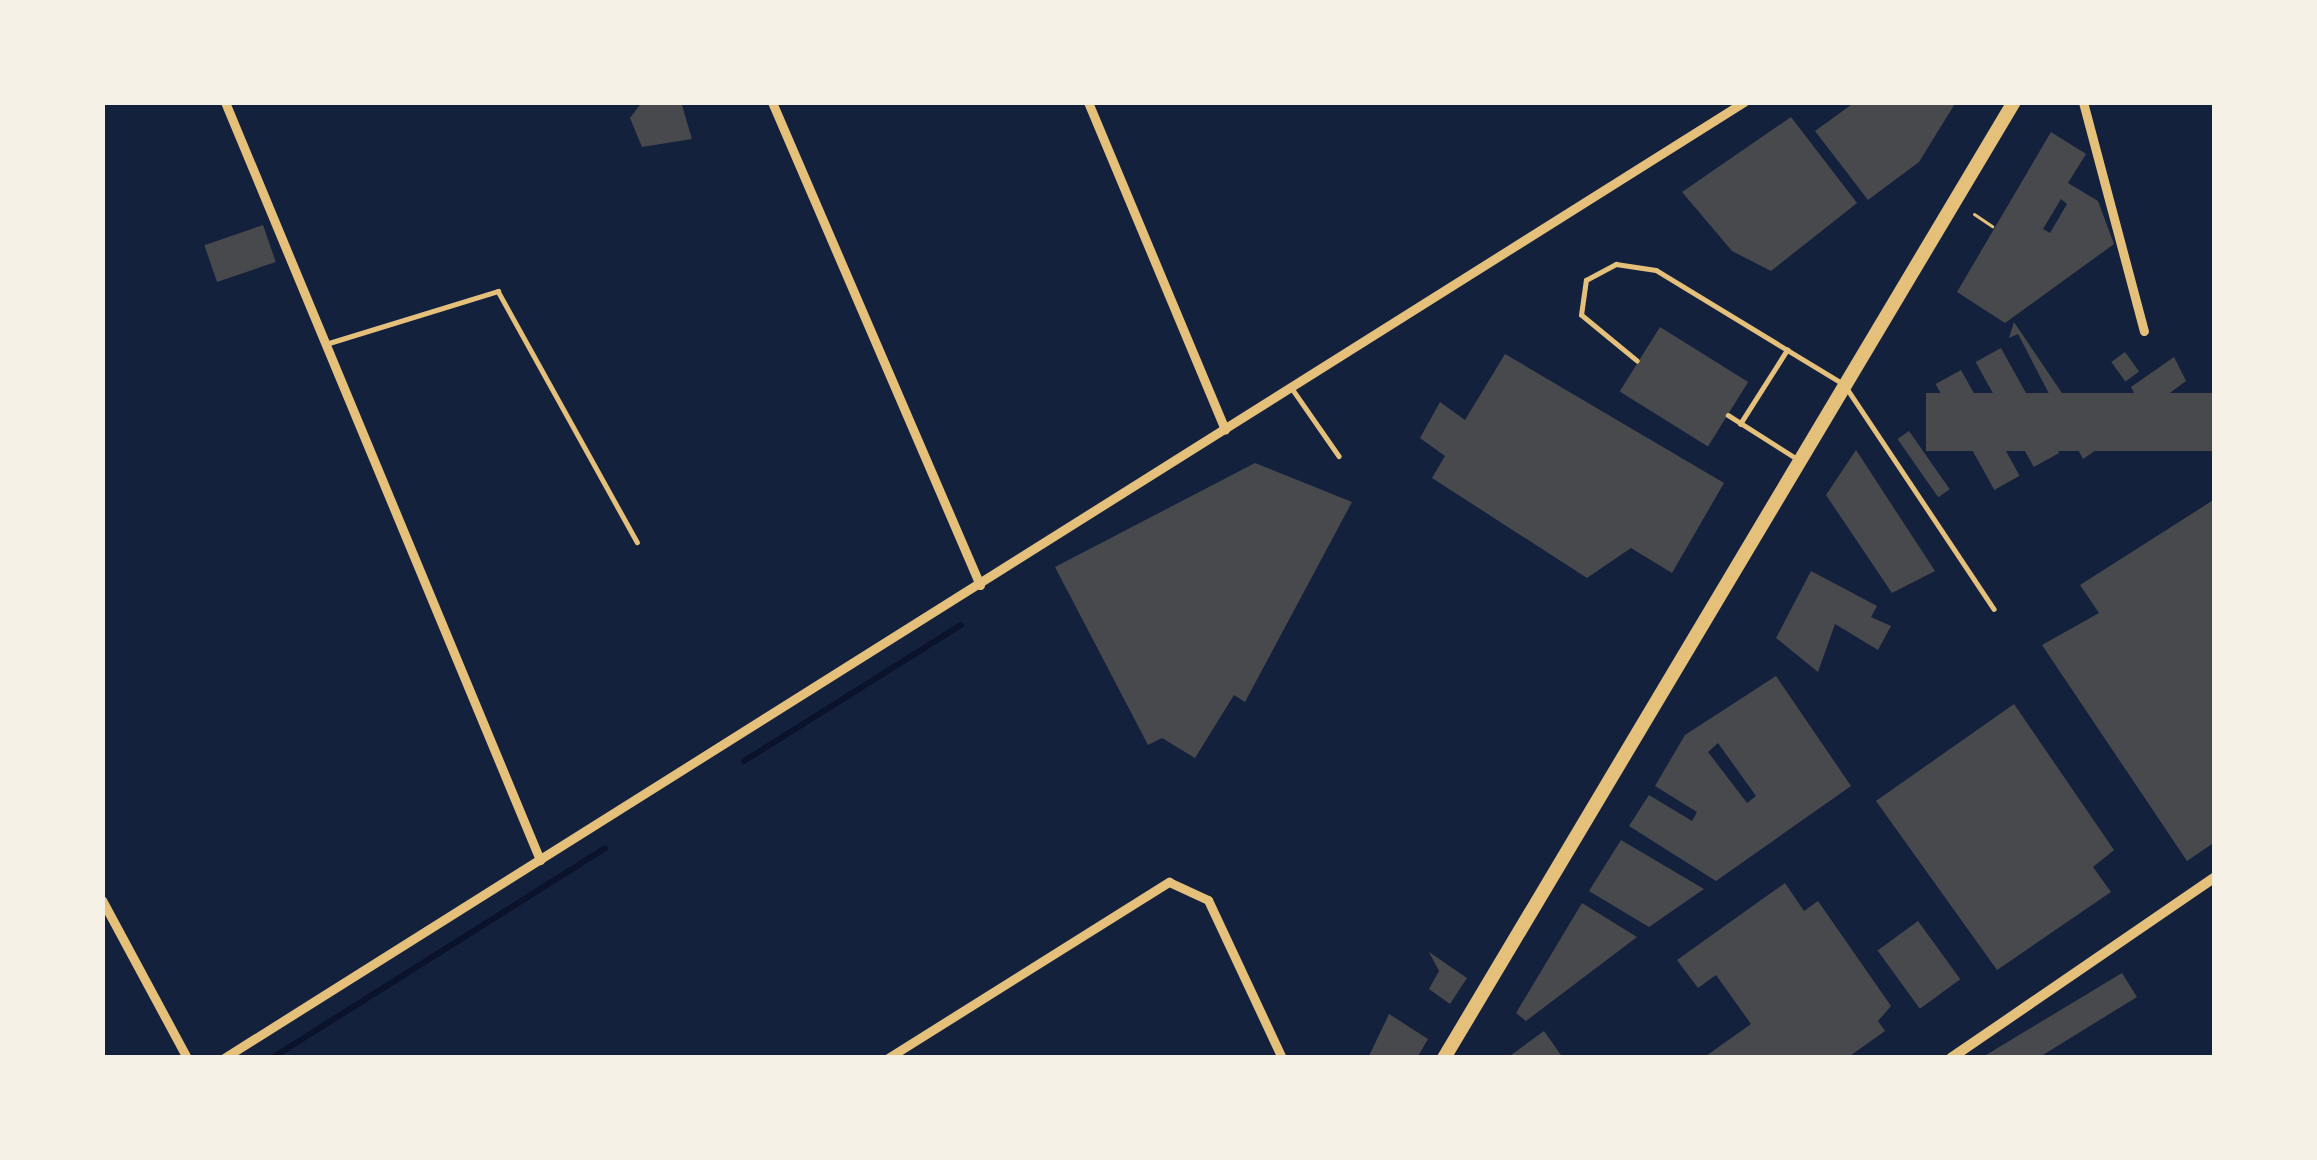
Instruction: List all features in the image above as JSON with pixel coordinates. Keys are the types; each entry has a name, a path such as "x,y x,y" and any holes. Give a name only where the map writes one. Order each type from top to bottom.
{"main road":[{"path":"1444,1058 2014,102"}],"street":[{"path":"225,102 540,860"},
{"path":"772,102 980,585"},
{"path":"1088,102 1225,430"},
{"path":"224,1058 1744,102"},
{"path":"2083,102 2144,331"},
{"path":"1951,1058 2215,877"},
{"path":"888,1058 1169,881 1208,900 1282,1058"},
{"path":"102,900 187,1058"}],"lane":[{"path":"1637,361 1581,315 1586,280 1616,264 1656,270 1845,386 1994,609"},
{"path":"325,344 498,291 637,542"},
{"path":"1740,424 1787,350"},
{"path":"1291,387 1339,456"},
{"path":"1728,415 1800,461"}],"path":[{"path":"1974,214 1992,226"}],"building":[{"path":"642,102 681,102 692,139 642,147 630,118"},
{"path":"1855,102 1956,102 1919,162 1868,200 1815,131"},
{"path":"1791,117 1857,203 1771,271 1732,251 1682,192"},
{"path":"2051,132 2086,154 2068,183 2098,201 2114,244 2005,323 1957,292","holes":["2061,199 2067,204 2050,233 2043,229"]},
{"path":"263,225 276,262 217,282 204,245"},
{"path":"2014,322 2099,448 2083,459 2018,334 2009,338"},
{"path":"1660,327 1748,382 1708,447 1620,391"},
{"path":"2001,348 2059,453 2034,467 1976,362"},
{"path":"2125,352 2139,371 2125,381 2111,362"},
{"path":"1505,354 1724,483 1672,573 1631,548 1587,578 1432,478 1445,456 1420,438 1440,402 1465,420"},
{"path":"2174,357 2186,381 2144,412 2131,387"},
{"path":"1961,370 2020,476 1994,490 1936,384"},
{"path":"1926,393 2215,393 2215,451 1926,451"},
{"path":"1909,431 1950,489 1938,497 1898,439"},
{"path":"1856,450 1935,571 1892,593 1826,495"},
{"path":"1255,463 1352,502 1245,702 1234,695 1195,758 1162,738 1148,745 1055,567"},
{"path":"2215,499 2215,842 2187,861 2042,645 2099,613 2080,585"},
{"path":"1811,571 1877,606 1871,617 1891,626 1878,650 1835,624 1818,672 1776,638"},
{"path":"1776,676 1851,786 1716,881 1629,826 1649,795 1692,821 1697,812 1655,786 1685,735","holes":["1718,743 1756,796 1747,803 1708,752"]},
{"path":"2014,704 2114,850 2093,867 2111,892 1997,970 1876,801"},
{"path":"1621,840 1704,889 1649,927 1589,891"},
{"path":"1785,883 1804,911 1818,901 1891,1006 1878,1021 1885,1031 1847,1058 1703,1058 1751,1024 1716,975 1698,988 1677,960"},
{"path":"1582,903 1637,937 1526,1021 1516,1013"},
{"path":"1918,921 1960,979 1920,1009 1878,950"},
{"path":"1429,952 1467,978 1450,1004 1429,989 1439,971"},
{"path":"2122,973 2137,997 2038,1058 1986,1055"},
{"path":"1389,1014 1428,1039 1417,1058 1368,1058"},
{"path":"1544,1031 1563,1058 1507,1058"}],"waterway":[{"path":"744,761 961,625"},
{"path":"272,1058 605,848"}]}
